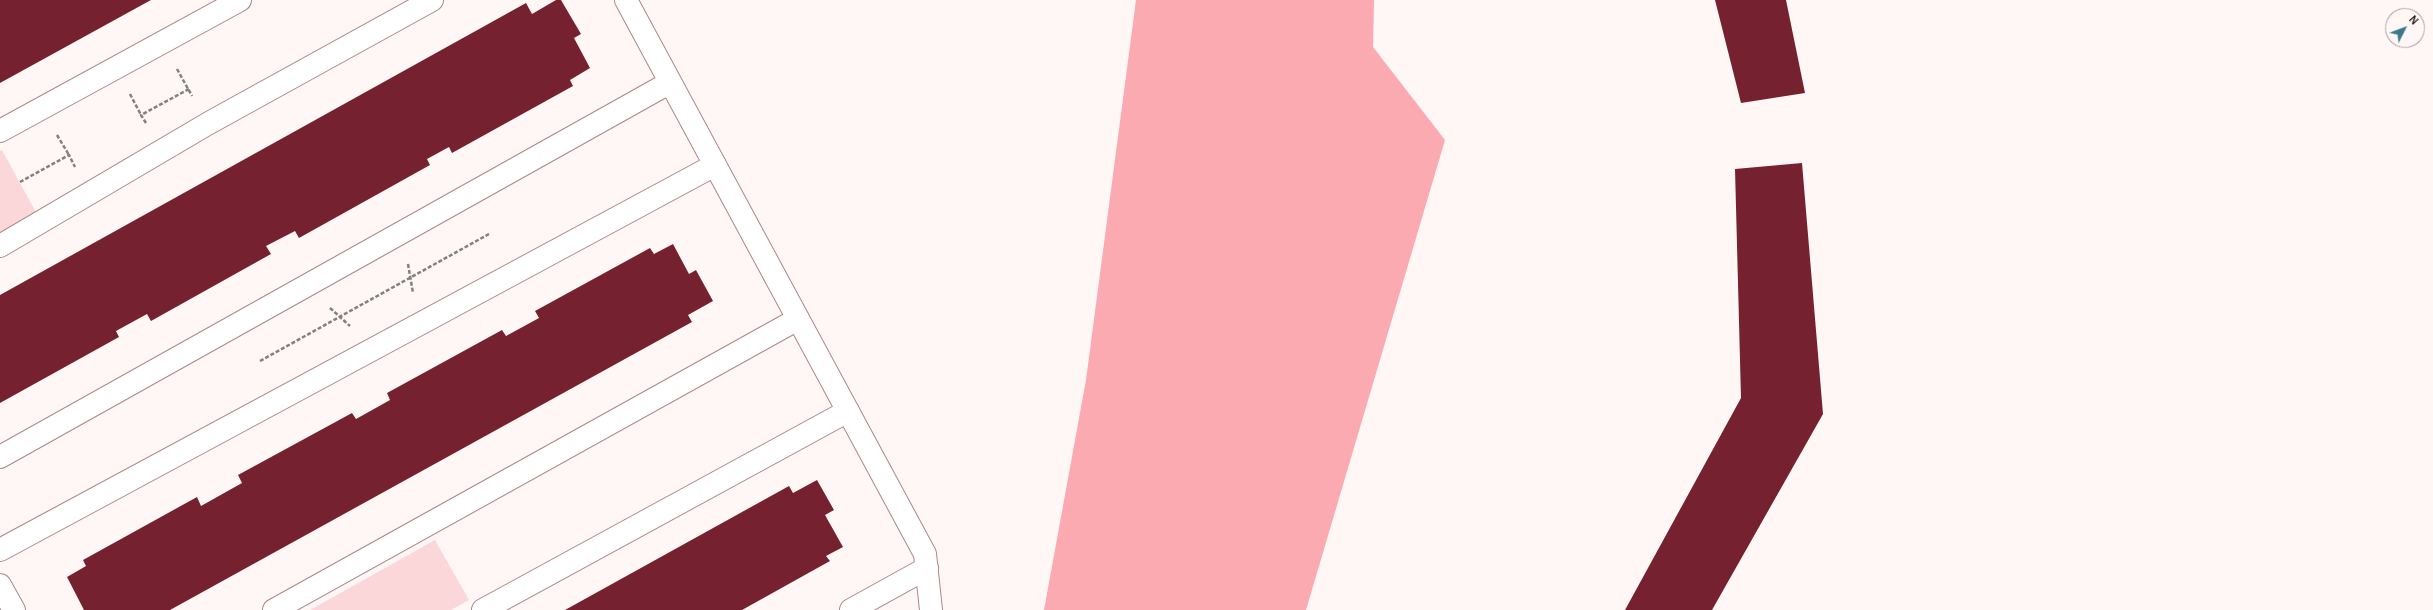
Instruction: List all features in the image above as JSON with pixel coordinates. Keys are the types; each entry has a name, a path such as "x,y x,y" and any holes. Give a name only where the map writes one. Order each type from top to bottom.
{"street":[{"path":"0,131 240,0"},
{"path":"0,246 209,123 432,0"},
{"path":"626,0 925,554 931,610"},
{"path":"0,457 669,82"},
{"path":"0,550 715,165"},
{"path":"274,610 798,319"},
{"path":"483,610 848,411"},
{"path":"851,610 927,568"},
{"path":"0,585 14,610"}],"path":[{"path":"163,42 209,123"},
{"path":"123,98 130,94 141,115"},
{"path":"63,131 57,134 69,155"},
{"path":"403,232 418,325"},
{"path":"260,361 489,234"},
{"path":"307,285 374,349"}],"shaded area":[{"path":"1136,0 1374,0 1373,47 1445,140 1306,610 1044,610 1086,380"},
{"path":"2,150 38,216 0,237 0,151"},
{"path":"435,540 469,600 451,610 310,610"}],"building":[{"path":"0,0 151,0 0,83"},
{"path":"556,0 561,0 581,34 574,38 590,68 570,80 573,86 452,153 449,147 427,159 430,165 299,238 295,231 266,246 271,254 151,321 147,314 116,331 119,337 0,403 0,295 526,3 532,14"},
{"path":"1715,0 1786,0 1805,93 1741,103"},
{"path":"1802,163 1823,414 1712,610 1625,610 1741,398 1735,169"},
{"path":"673,244 689,274 696,270 713,301 688,315 692,322 170,610 84,610 67,577 86,566 83,560 197,497 201,506 242,483 238,475 352,413 356,419 390,400 387,393 502,330 506,336 539,318 535,311 650,248 654,254"},
{"path":"817,480 834,510 825,515 843,547 826,556 830,561 742,610 565,610 789,486 793,493"}]}
